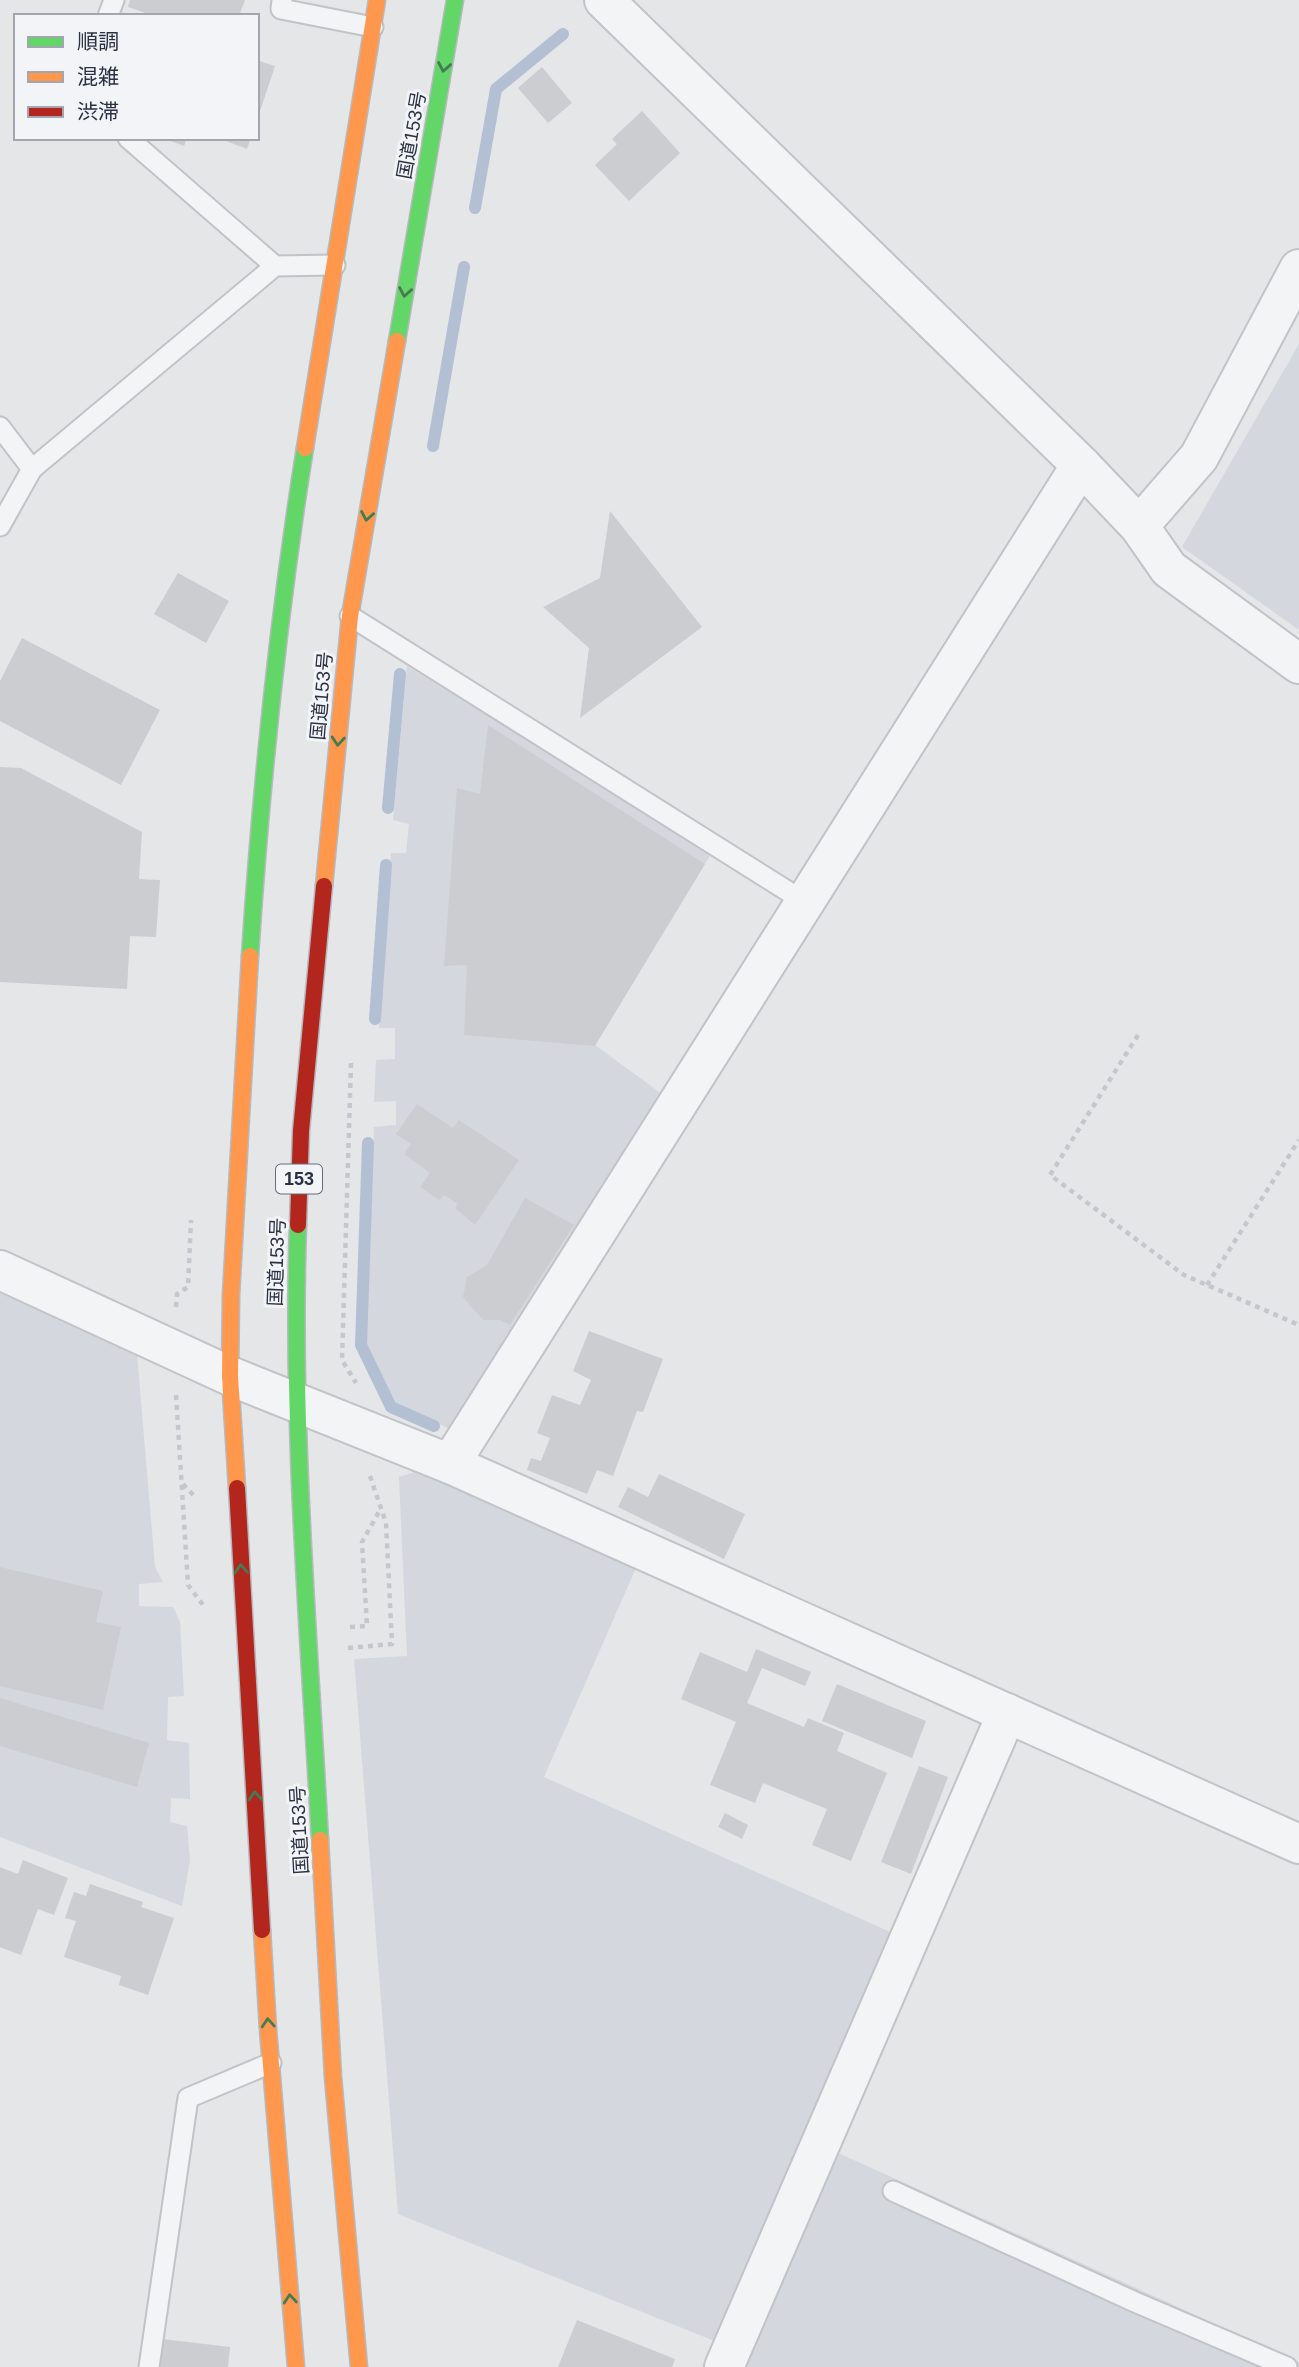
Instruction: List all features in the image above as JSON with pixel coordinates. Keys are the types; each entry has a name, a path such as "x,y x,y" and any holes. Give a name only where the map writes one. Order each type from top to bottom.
{"highway":[{"path":"296,2367 271,2063 230,1376 231,1295 240,1103 258,831 286,569 377,0"},
{"name":"国道153号","path":"359,2367 333,2077 297,1403 295,1306 301,1131 350,616 455,0"}],"street":[{"path":"604,0 1080,465 1139,526 1169,569 1299,664"},
{"path":"1139,526 1199,457 1299,269"},
{"path":"450,1464 1080,465"},
{"path":"0,1270 230,1376 450,1464 1299,1844"},
{"path":"724,2367 1007,1713"}],"lane":[{"path":"282,0 281,9 373,27"},
{"path":"130,140 275,266"},
{"path":"0,526 32,469 275,266 335,265"},
{"path":"0,427 32,469"},
{"path":"350,616 805,902"},
{"path":"149,2367 188,2098 271,2063"},
{"path":"893,2191 1135,2302 1287,2367"}],"path":[{"path":"1138,1035 1050,1175 1184,1275 1299,1325"},
{"path":"352,1053 342,1360 363,1393"},
{"path":"1207,1285 1299,1140"},
{"path":"176,1392 188,1585 204,1608"},
{"path":"344,1648 392,1644 386,1523 369,1473"},
{"path":"182,1482 198,1501"},
{"path":"349,1627 367,1626 362,1542 381,1509"}],"shaded area":[{"path":"1299,344 1299,630 1182,547"},
{"path":"407,666 711,854 595,1045 666,1097 450,1429 393,1403 365,1344 374,1127 396,1125 396,1101 374,1102 376,1060 395,1059 395,1028 379,1028 391,853 406,853 409,824 393,820"},
{"path":"0,1293 137,1354 155,1567 163,1582 139,1584 139,1606 173,1607 180,1622 184,1696 168,1697 167,1740 189,1743 190,1799 171,1798 170,1822 187,1826 190,1860 182,1906 0,1837"},
{"path":"424,1469 636,1568 544,1777 897,1935 722,2344 398,2214 354,1659 407,1656 399,1477"},
{"path":"834,2151 1299,2362 1299,2367 739,2367"}],"building":[{"path":"130,0 245,0 240,14 148,14 128,7"},
{"path":"259,61 275,66 259,114"},
{"path":"542,67 572,103 548,123 518,88"},
{"path":"642,111 680,153 629,201 595,165 617,144 612,139"},
{"path":"168,140 186,140 184,146"},
{"path":"223,140 250,140 247,149"},
{"path":"610,511 702,627 580,718 589,648 543,607 600,578"},
{"path":"178,573 229,601 206,643 154,614"},
{"path":"22,638 160,710 121,785 0,721 0,681"},
{"path":"488,725 705,864 595,1046 464,1035 467,965 444,966 457,788 480,794"},
{"path":"0,767 21,768 142,832 139,879 160,880 156,937 130,936 127,989 0,982"},
{"path":"417,1104 453,1128 459,1120 519,1160 475,1225 455,1208 458,1204 444,1195 439,1200 420,1187 430,1173 404,1154 411,1144 396,1134"},
{"path":"525,1198 574,1225 510,1325 500,1320 483,1320 463,1297 467,1277 487,1265"},
{"path":"589,1331 663,1359 643,1412 637,1411 613,1476 597,1470 587,1494 527,1470 531,1458 541,1461 550,1438 537,1433 552,1395 580,1405 591,1380 573,1371"},
{"path":"659,1474 745,1514 724,1559 618,1507 628,1487 648,1497"},
{"path":"0,1567 103,1591 96,1622 121,1627 103,1710 0,1686"},
{"path":"756,1649 811,1672 805,1686 762,1668 747,1703 804,1727 808,1718 844,1733 837,1751 887,1773 851,1861 812,1845 827,1809 763,1783 755,1803 710,1785 736,1722 681,1699 700,1652 747,1672"},
{"path":"837,1684 926,1721 912,1758 822,1721"},
{"path":"0,1698 149,1743 137,1787 0,1746"},
{"path":"919,1766 948,1777 911,1874 881,1862"},
{"path":"725,1813 748,1825 742,1839 718,1827"},
{"path":"23,1860 68,1878 54,1915 38,1909 21,1955 0,1947 0,1867 18,1874"},
{"path":"90,1884 143,1902 141,1907 174,1918 148,1995 119,1985 121,1976 64,1957 76,1921 65,1918 74,1892 86,1896"},
{"path":"577,2320 675,2359 672,2367 558,2367"},
{"path":"162,2339 230,2347 228,2367 159,2367"}],"waterway":[{"path":"475,208 496,89 563,34"},
{"path":"433,446 464,267"},
{"path":"388,808 400,674"},
{"path":"375,1019 386,865"},
{"path":"368,1143 361,1345 391,1407 434,1426"}],"traffic: fast":[{"path":"397,341 455,0"},
{"path":"250,956 272,702 305,448"},
{"path":"298,1225 296,1302 299,1456 320,1840"}],"traffic: slow":[{"path":"305,448 377,0"},
{"path":"324,886 350,616 397,341"},
{"path":"237,1488 230,1376 231,1295 250,956"},
{"path":"320,1840 333,2077 359,2367"},
{"path":"262,1930 296,2367"}],"traffic: jam":[{"path":"298,1225 301,1131 324,886"},
{"path":"237,1488 262,1930"}]}
